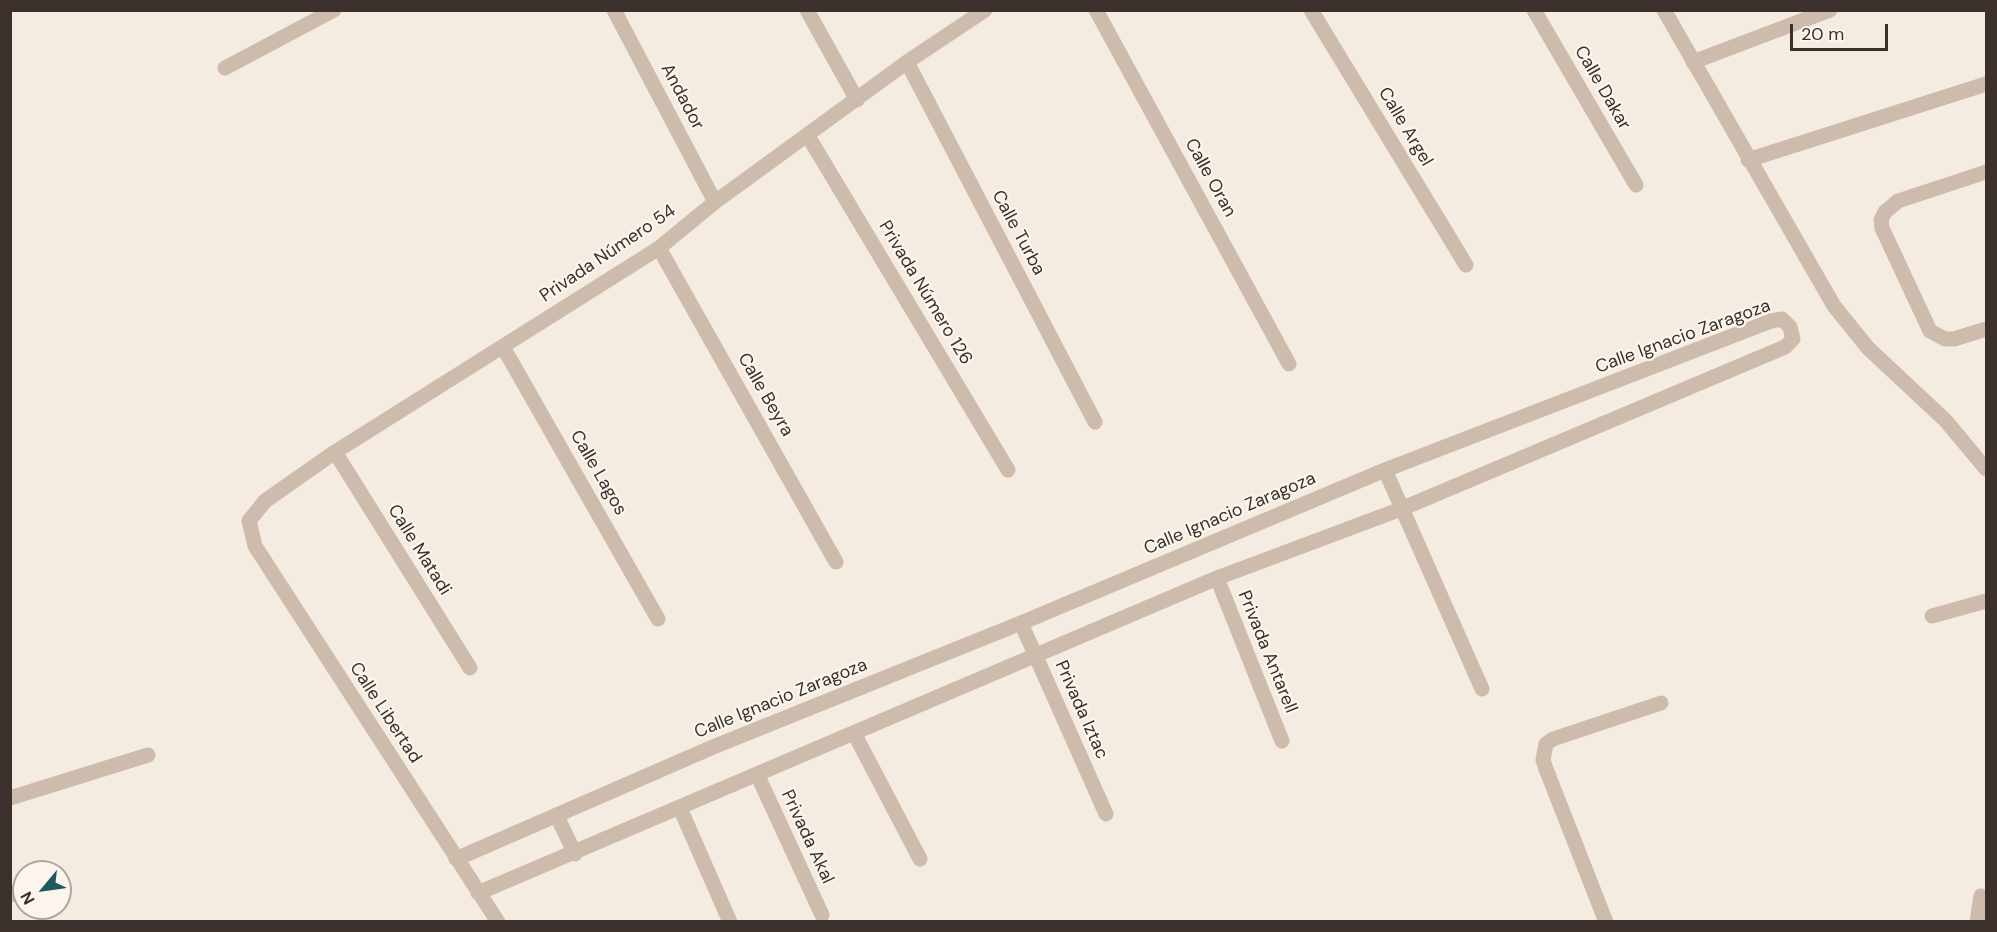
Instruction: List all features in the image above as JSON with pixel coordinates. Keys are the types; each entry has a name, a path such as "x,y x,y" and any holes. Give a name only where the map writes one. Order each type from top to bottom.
{"street":[{"path":"225,68 334,10"},
{"name":"Andador","path":"614,10 715,202"},
{"path":"807,10 857,100"},
{"name":"Privada Número 54","path":"249,521 265,501 335,452 659,248 715,202 907,62 985,10"},
{"name":"Calle Oran","path":"1096,10 1289,364"},
{"name":"Calle Argel","path":"1311,10 1466,264"},
{"name":"Calle Dakar","path":"1534,10 1636,185"},
{"path":"1664,10 1834,306 1868,348 1946,421 1986,469"},
{"path":"1693,62 1830,10"},
{"name":"Calle Turba","path":"907,62 1095,422"},
{"path":"1748,159 1986,84"},
{"name":"Privada Número 126","path":"808,136 1008,470"},
{"path":"1986,172 1904,198 1885,212 1881,220 1882,228 1930,331 1945,339 1954,339 1986,329"},
{"name":"Calle Beyra","path":"659,248 837,562"},
{"name":"Calle Ignacio Zaragoza","path":"456,859 713,747 1022,623 1385,470 1771,321 1782,319 1791,327 1793,339 1785,347 1401,509 1217,578 756,774 575,854 478,893"},
{"name":"Calle Lagos","path":"503,347 658,619"},
{"name":"Calle Matadi","path":"335,452 470,668"},
{"path":"1385,470 1482,689"},
{"name":"Calle Libertad","path":"249,521 255,546 498,921"},
{"name":"Privada Antarell","path":"1217,578 1282,741"},
{"path":"1932,616 1986,601"},
{"name":"Privada Iztac","path":"1022,623 1106,814"},
{"path":"1606,921 1546,770 1543,760 1546,744 1553,739 1661,703"},
{"path":"854,733 920,859"},
{"path":"10,798 148,755"},
{"name":"Privada Akal","path":"756,774 822,915"},
{"path":"680,808 730,921"},
{"path":"557,816 575,854"},
{"path":"1977,921 1981,896"}]}
